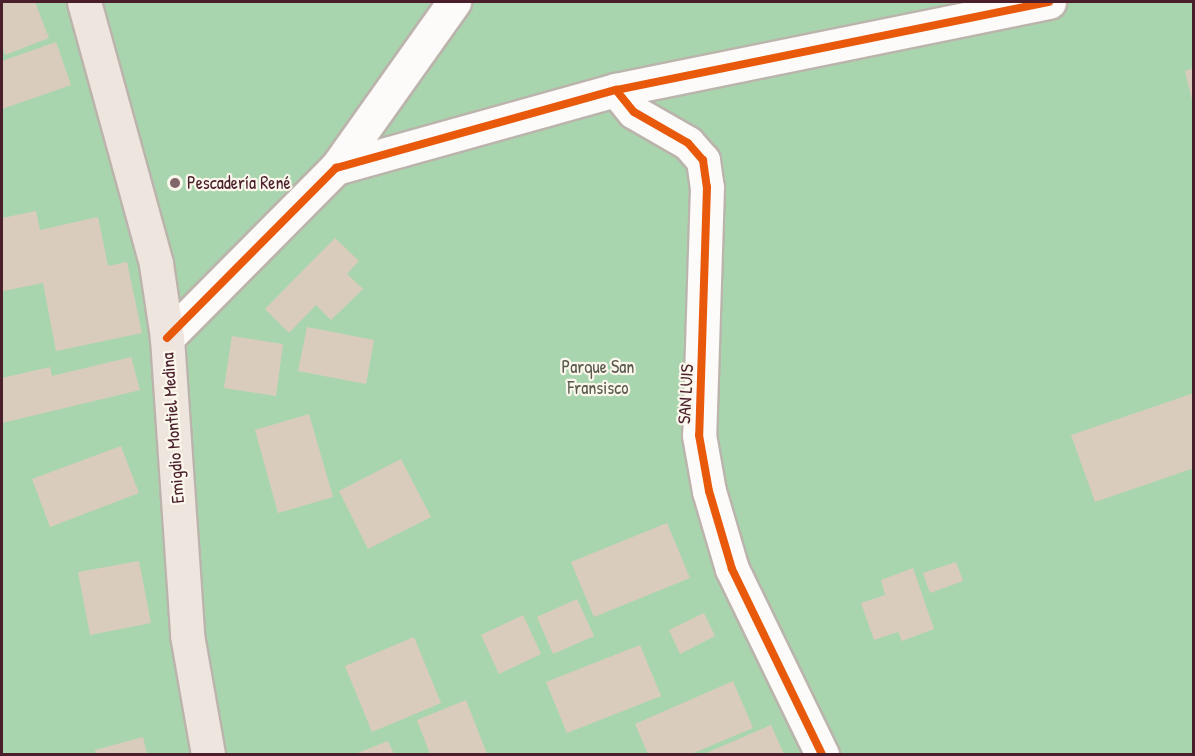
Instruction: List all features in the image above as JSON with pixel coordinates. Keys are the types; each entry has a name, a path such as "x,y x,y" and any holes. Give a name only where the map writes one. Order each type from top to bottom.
{"main road":[{"name":"Emigdio Montiel Medina","path":"84,2 156,264 166,338 187,635 208,754"}],"street":[{"path":"166,338 336,168 454,2"},
{"path":"336,168 616,90 1049,2"},
{"name":"SAN LUIS","path":"616,90 634,112 688,142 703,160 708,186 699,435 709,491 732,569 822,754"}],"green space":[{"name":"Parque San Fransisco","path":"2,2 1193,2 1193,754 2,754"}],"building":[{"path":"2,2 35,2 49,38 5,55 2,45"},
{"path":"56,42 71,85 2,109 2,61"},
{"path":"1194,68 1194,103 1193,104 1185,71"},
{"path":"36,211 40,230 98,217 108,266 127,262 142,333 56,351 43,283 3,291 2,218"},
{"path":"335,238 359,261 347,274 363,289 331,320 316,305 289,333 265,309"},
{"path":"307,327 374,340 366,384 298,371"},
{"path":"232,336 283,344 276,396 224,388"},
{"path":"131,357 140,390 2,423 2,378 50,367 52,376"},
{"path":"1194,393 1194,468 1095,502 1071,435"},
{"path":"309,414 333,497 278,513 255,430"},
{"path":"121,446 139,493 50,527 32,479"},
{"path":"401,459 431,517 368,549 339,491"},
{"path":"667,523 690,578 594,617 571,562"},
{"path":"139,561 151,623 90,635 78,572"},
{"path":"956,562 963,581 930,593 923,573"},
{"path":"913,568 934,629 902,641 898,632 874,640 861,603 885,595 881,580"},
{"path":"577,599 594,636 553,654 537,617"},
{"path":"704,613 715,636 680,654 669,630"},
{"path":"523,615 541,654 499,674 481,635"},
{"path":"414,637 441,703 372,732 345,666"},
{"path":"640,645 661,696 567,733 546,682"},
{"path":"733,681 753,728 691,754 648,754 635,724"},
{"path":"466,700 487,754 430,754 417,720"},
{"path":"771,725 784,754 704,754"},
{"path":"143,737 147,754 96,754 95,750"},
{"path":"388,741 394,754 355,754"}],"cycle path":[{"path":"167,338 336,168 616,90 1049,2"},
{"path":"616,90 634,112 688,143 703,160 707,187 699,435 709,491 732,569 822,754"}],"place":[{"name":"Pescadería René","path":"175,183"}]}
